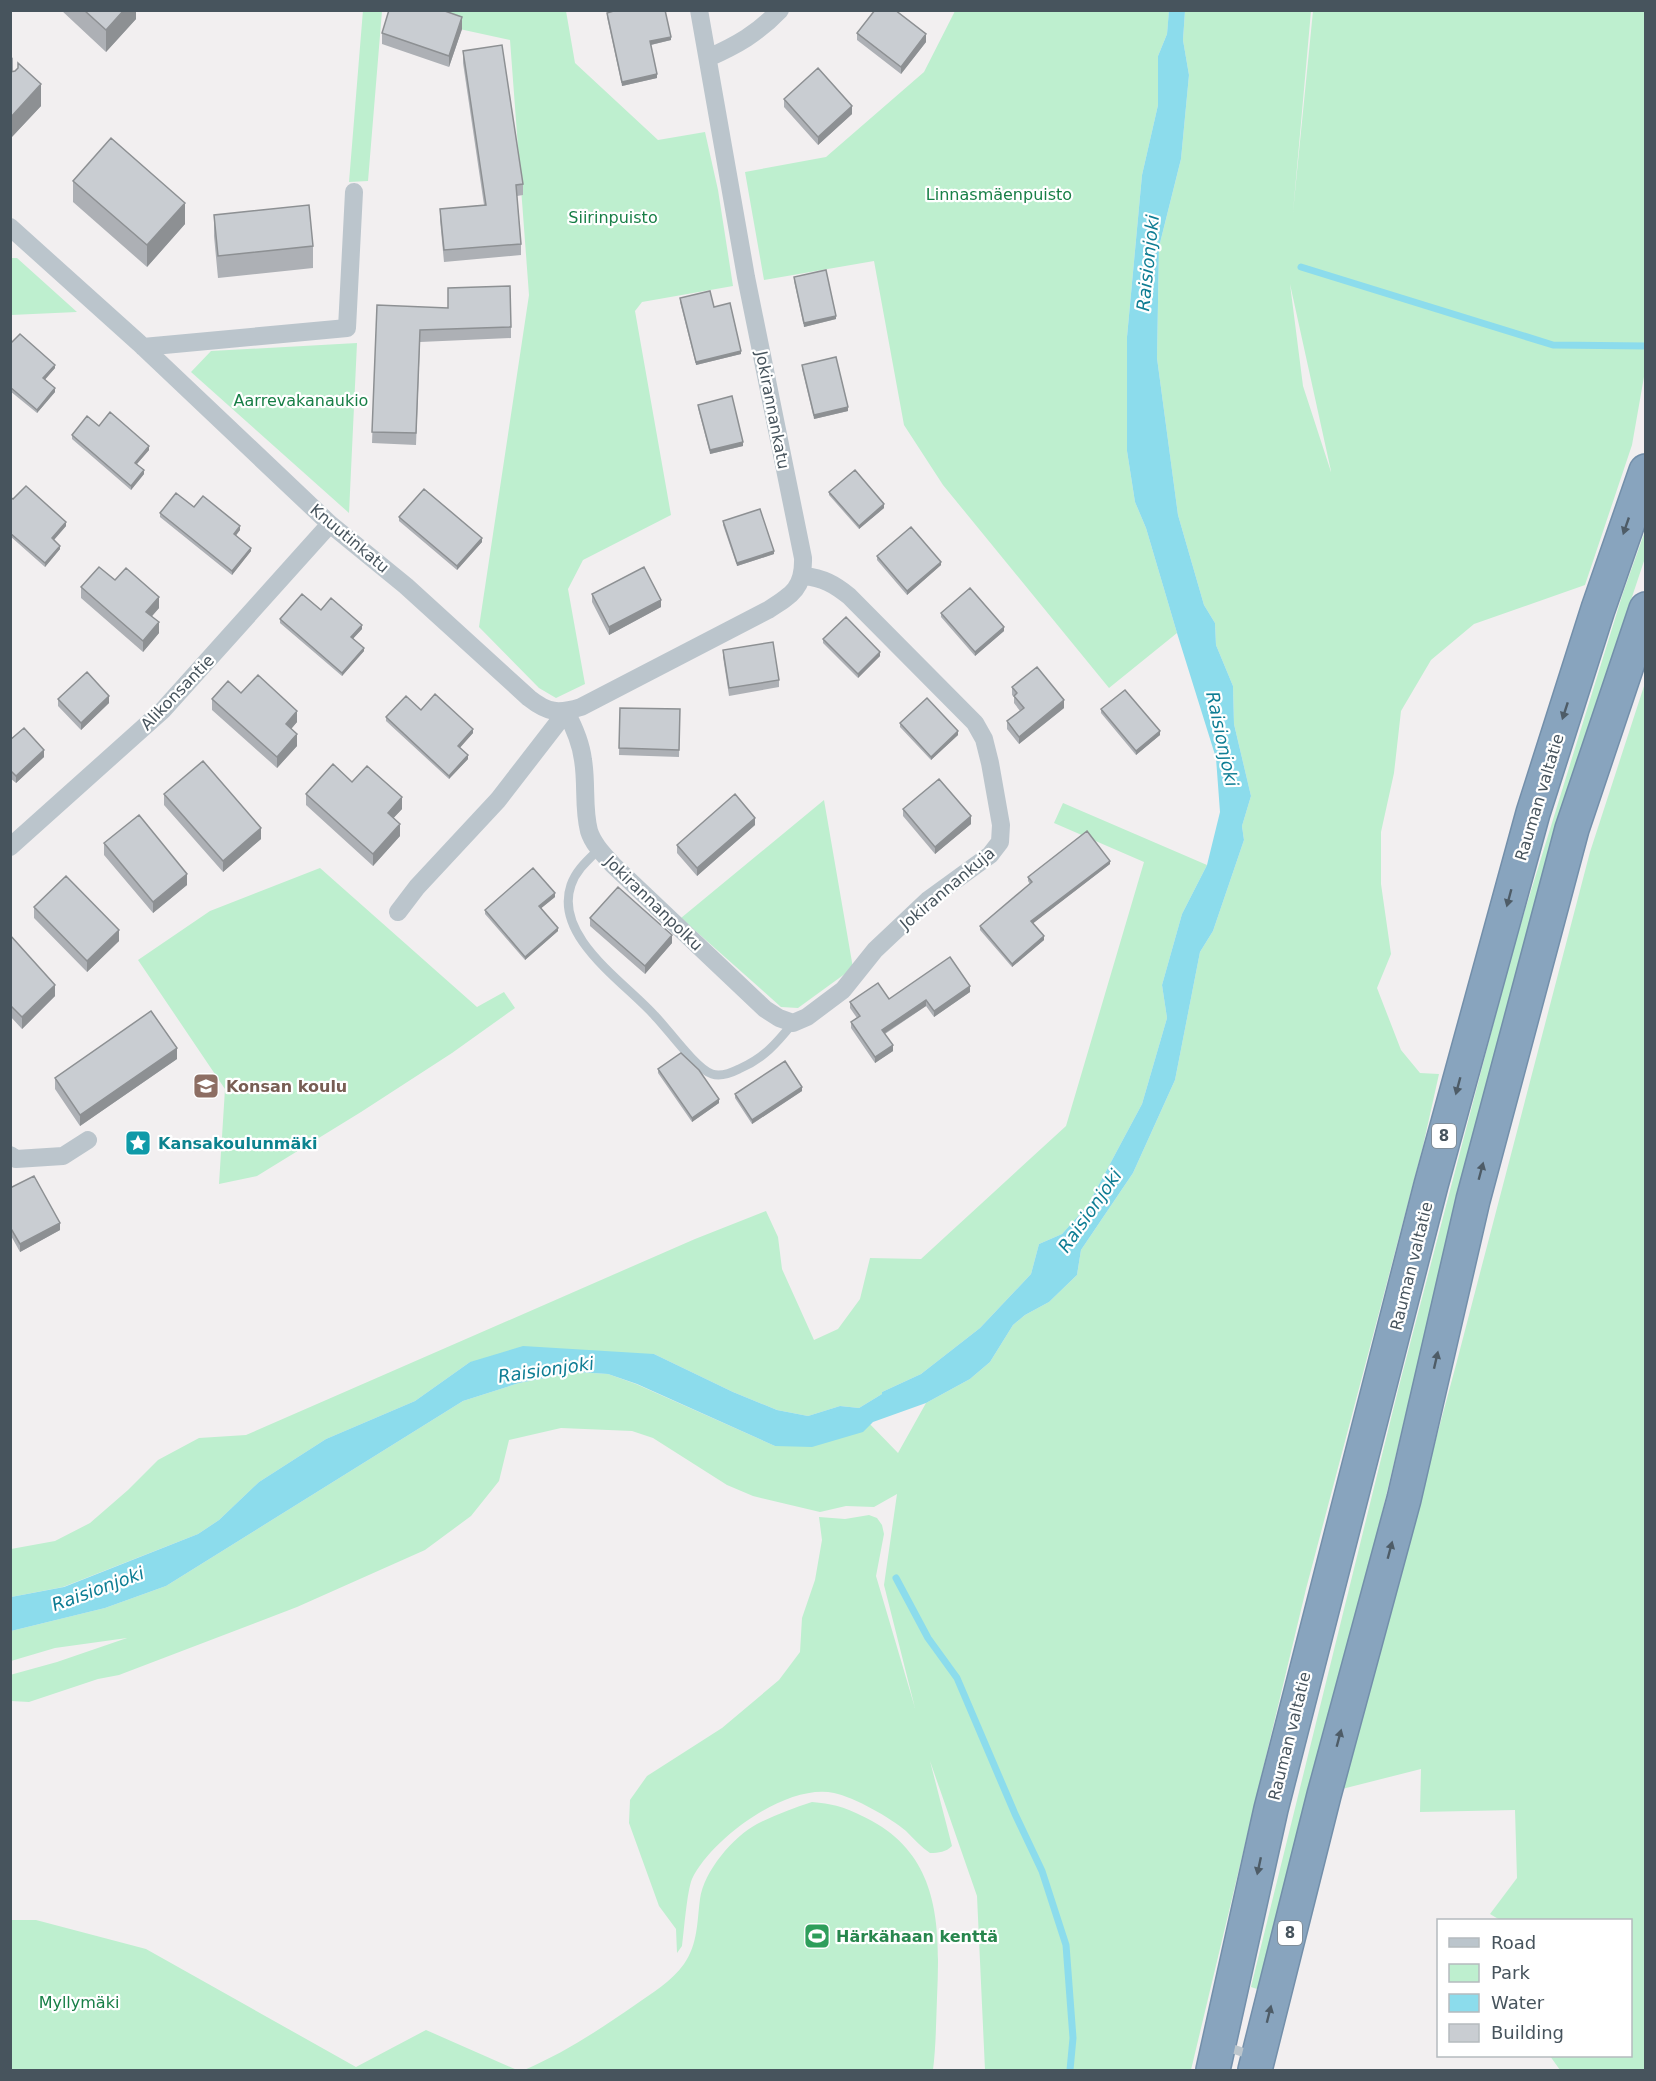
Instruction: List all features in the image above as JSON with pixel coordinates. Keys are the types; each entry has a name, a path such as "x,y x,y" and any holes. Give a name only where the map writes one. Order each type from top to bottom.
{"highway":[{"name":"Rauman valtatie","path":"1216,2057 1271,1809 1434,1174 1533,813 1598,609 1646,471"},
{"name":"8","path":"1257,2064 1324,1795 1404,1499 1473,1200 1572,829 1646,609"}],"street":[{"name":"Jokirannankatu","path":"699,10 746,277 803,558 804,576"},
{"path":"708,58 739,44 765,25 780,10"},
{"path":"143,347 347,328 354,192"},
{"name":"Knuutinkatu","path":"10,227 143,347 330,524 406,586 537,704 552,711 566,712"},
{"name":"Alikonsantie","path":"10,847 163,710 330,524"},
{"path":"398,912 417,887 498,800 566,712 581,707 768,610 795,590 804,576"},
{"name":"Jokirannankuja","path":"793,1023 807,1017 843,990 875,951 928,900 990,855 1000,842 1001,825 984,739 975,723 849,596 821,578 804,576"},
{"name":"Jokirannanpolku","path":"566,712 580,744 584,762 589,833 598,849 765,1009 793,1023"},
{"path":"10,1155 16,1159 63,1156 88,1140"}],"lane":[{"path":"598,849 579,869 570,886 568,906 573,924 582,942 655,1015 699,1065 712,1074 728,1074 762,1057 793,1023"},
{"path":"1216,2057 1257,2064"}],"green space":[{"path":"363,10 382,11 368,181 349,182"},
{"name":"Siirinpuisto","path":"392,11 566,11 575,63 658,140 705,132 718,190 733,286 642,302 635,311 671,515 583,560 568,589 585,684 556,698 539,688 479,627 529,295 510,40 441,25"},
{"name":"Linnasmäenpuisto","path":"955,11 1169,11 1167,34 1158,56 1158,105 1142,175 1127,337 1127,451 1135,502 1146,528 1177,633 1109,688 943,485 904,425 874,261 764,280 745,172 826,157 924,72"},
{"path":"1185,11 1311,11 1293,212 1313,11 1645,11 1645,371 1632,445 1585,585 1474,624 1431,660 1401,711 1394,773 1381,832 1381,884 1391,954 1377,988 1401,1050 1420,1073 1439,1074 1423,1146 1306,1589 1191,2070 985,2070 977,1896 930,1761 952,1846 950,1848 942,1852 930,1853 891,1820 862,1803 842,1795 815,1792 795,1796 774,1805 733,1831 702,1863 690,1885 682,1946 677,1953 676,1929 659,1906 629,1823 630,1800 647,1776 722,1728 779,1680 800,1652 802,1618 815,1580 822,1540 819,1517 845,1519 869,1515 877,1518 882,1525 884,1534 876,1576 915,1708 884,1585 897,1494 874,1507 846,1506 820,1512 753,1496 727,1485 653,1438 632,1431 561,1428 509,1440 499,1481 471,1516 425,1550 297,1607 119,1675 98,1679 29,1702 11,1701 10,1675 127,1638 55,1648 11,1661 11,1631 105,1608 166,1586 463,1401 519,1383 576,1372 608,1374 636,1384 775,1446 865,1419 898,1453 926,1403 970,1379 990,1362 1013,1325 1025,1315 1049,1302 1077,1275 1081,1250 1133,1173 1175,1080 1200,952 1213,931 1244,840 1242,826 1251,796 1234,724 1233,686 1216,645 1215,623 1204,605 1178,515 1157,358 1159,247 1181,159 1189,75 1183,40","holes":["1290,284 1331,472 1303,386"]},
{"path":"11,258 17,258 77,312 11,315"},
{"name":"Aarrevakanaukio","path":"357,343 349,513 191,372 211,351"},
{"path":"1645,531 1645,558 1523,954 1410,1396 1361,1600 1260,1990 1251,1987 1398,1390 1513,949 1623,593"},
{"path":"1645,683 1645,2070 1560,2070 1551,2057 1632,2057 1632,1919 1498,1919 1490,1914 1517,1878 1515,1810 1420,1812 1421,1769 1342,1789 1590,852"},
{"path":"824,800 853,968 798,1008 781,1007 681,918"},
{"path":"1063,803 1207,865 1182,914 1162,985 1167,1018 1142,1104 1088,1205 1062,1234 1039,1244 1031,1274 980,1328 921,1374 882,1392 859,1408 840,1406 808,1416 777,1410 733,1392 654,1354 470,1362 415,1401 326,1439 259,1482 219,1520 198,1534 63,1587 11,1597 11,1549 55,1541 90,1523 158,1460 199,1438 246,1435 695,1239 766,1211 778,1237 782,1269 814,1340 838,1329 860,1299 870,1258 921,1259 1066,1126 1144,862 1054,823"},
{"path":"320,868 477,1007 504,992 515,1008 452,1053 257,1176 219,1184 225,1089 138,960 210,911"},
{"name":"Härkähaan kenttä","path":"812,1802 843,1808 872,1821 895,1837 912,1855 924,1876 932,1898 938,1947 933,2070 524,2070 595,2032 655,1992 673,1976 684,1964 692,1949 700,1899 713,1866 729,1846 757,1824"},
{"name":"Myllymäki","path":"10,1920 36,1920 146,1949 356,2067 426,2030 517,2070 11,2070"}],"water":[{"name":"Raisionjoki","path":"1169,10 1185,11 1183,40 1189,75 1181,159 1159,247 1157,358 1178,515 1204,605 1215,623 1216,645 1233,686 1234,724 1251,796 1242,826 1244,840 1213,931 1200,952 1175,1080 1133,1173 1081,1250 1077,1275 1049,1302 1025,1315 1013,1325 990,1362 970,1379 926,1403 873,1422 863,1432 812,1447 775,1446 637,1384 608,1374 576,1372 519,1383 463,1401 166,1586 105,1608 11,1631 11,1597 64,1587 198,1534 219,1520 259,1482 326,1439 415,1401 470,1362 523,1346 654,1354 733,1392 777,1410 808,1416 840,1406 859,1408 882,1392 921,1374 980,1328 1031,1274 1039,1244 1062,1234 1088,1205 1142,1104 1167,1018 1162,985 1182,914 1207,865 1220,812 1216,758 1146,528 1135,502 1127,451 1127,337 1142,175 1158,105 1158,56 1167,34"}],"building":[{"path":"84,10 124,10 106,30"},
{"path":"389,10 442,10 462,17 449,56 382,33"},
{"path":"617,10 665,10 671,37 650,41 657,74 622,82 607,13"},
{"path":"875,10 895,10 926,34 901,67 857,33"},
{"path":"502,45 523,184 516,185 521,244 444,250 440,209 486,205 463,51"},
{"path":"18,63 41,84 10,118 10,72 18,68"},
{"path":"818,68 852,106 818,137 784,99"},
{"path":"111,138 185,203 147,245 73,181"},
{"path":"309,205 313,246 218,256 214,215"},
{"path":"826,270 836,316 804,323 794,277"},
{"path":"510,286 511,327 420,330 416,433 372,432 377,305 448,308 448,288"},
{"path":"710,291 714,307 730,303 741,351 696,362 680,298"},
{"path":"20,334 55,365 43,378 55,388 37,410 10,387 10,344"},
{"path":"836,357 848,407 814,415 802,365"},
{"path":"732,396 743,442 710,450 698,405"},
{"path":"110,412 149,446 135,463 144,470 131,486 72,435 87,416 99,426"},
{"path":"855,470 884,504 859,526 829,492"},
{"path":"26,486 66,522 52,538 60,546 45,563 10,533 10,497 13,499"},
{"path":"424,489 482,538 457,566 399,517"},
{"path":"176,493 194,507 203,496 240,526 234,534 251,548 232,571 160,513"},
{"path":"760,509 774,551 737,563 723,521"},
{"path":"911,527 941,562 907,591 877,556"},
{"path":"99,567 115,580 126,568 159,597 146,612 159,622 143,641 81,587"},
{"path":"644,567 661,600 609,627 592,594"},
{"path":"970,588 1004,627 975,652 941,613"},
{"path":"302,594 321,610 331,598 362,625 351,637 364,648 342,673 280,619"},
{"path":"846,617 880,652 858,674 823,639"},
{"path":"773,642 779,680 729,688 723,650"},
{"path":"1037,667 1064,700 1019,737 1007,721 1024,708 1014,696 1017,693 1012,687"},
{"path":"87,672 109,696 81,723 58,699"},
{"path":"258,675 297,711 286,724 297,734 277,757 212,699 228,681 241,693"},
{"path":"1125,690 1160,731 1136,751 1101,709"},
{"path":"435,694 473,729 458,746 468,755 449,776 386,717 406,696 421,710"},
{"path":"927,698 958,731 931,757 900,723"},
{"path":"620,708 680,709 679,750 619,748"},
{"path":"24,728 44,750 16,776 10,770 10,740"},
{"path":"203,761 261,828 223,861 164,794"},
{"path":"333,764 352,782 367,766 402,797 388,813 400,824 373,854 306,794"},
{"path":"939,779 971,816 935,847 903,809"},
{"path":"735,794 755,818 697,868 677,845"},
{"path":"139,815 187,874 153,902 104,843"},
{"path":"1087,831 1110,861 1031,921 1044,936 1012,964 980,926 1032,882 1028,877"},
{"path":"533,868 555,893 539,906 558,928 525,957 485,910"},
{"path":"66,876 119,930 87,961 34,907"},
{"path":"618,887 672,935 645,966 590,918"},
{"path":"10,935 55,985 22,1017 10,1005"},
{"path":"950,957 970,986 934,1011 926,1000 882,1030 893,1045 875,1057 851,1022 860,1016 850,1002 878,983 889,999"},
{"path":"151,1011 177,1048 80,1115 55,1078"},
{"path":"681,1053 699,1070 719,1099 692,1118 658,1069"},
{"path":"785,1061 802,1087 752,1120 735,1094"},
{"path":"34,1176 60,1223 20,1244 10,1227 10,1188"}],"waterway":[{"path":"1301,267 1553,345 1646,346"},
{"path":"896,1578 928,1638 957,1678 1042,1871 1066,1945 1073,2038 1070,2070"}],"place":[{"name":"Konsan koulu","path":"206,1086"},
{"name":"Kansakoulunmäki","path":"138,1143"},
{"name":"Härkähaan kenttä","path":"817,1936"}]}
